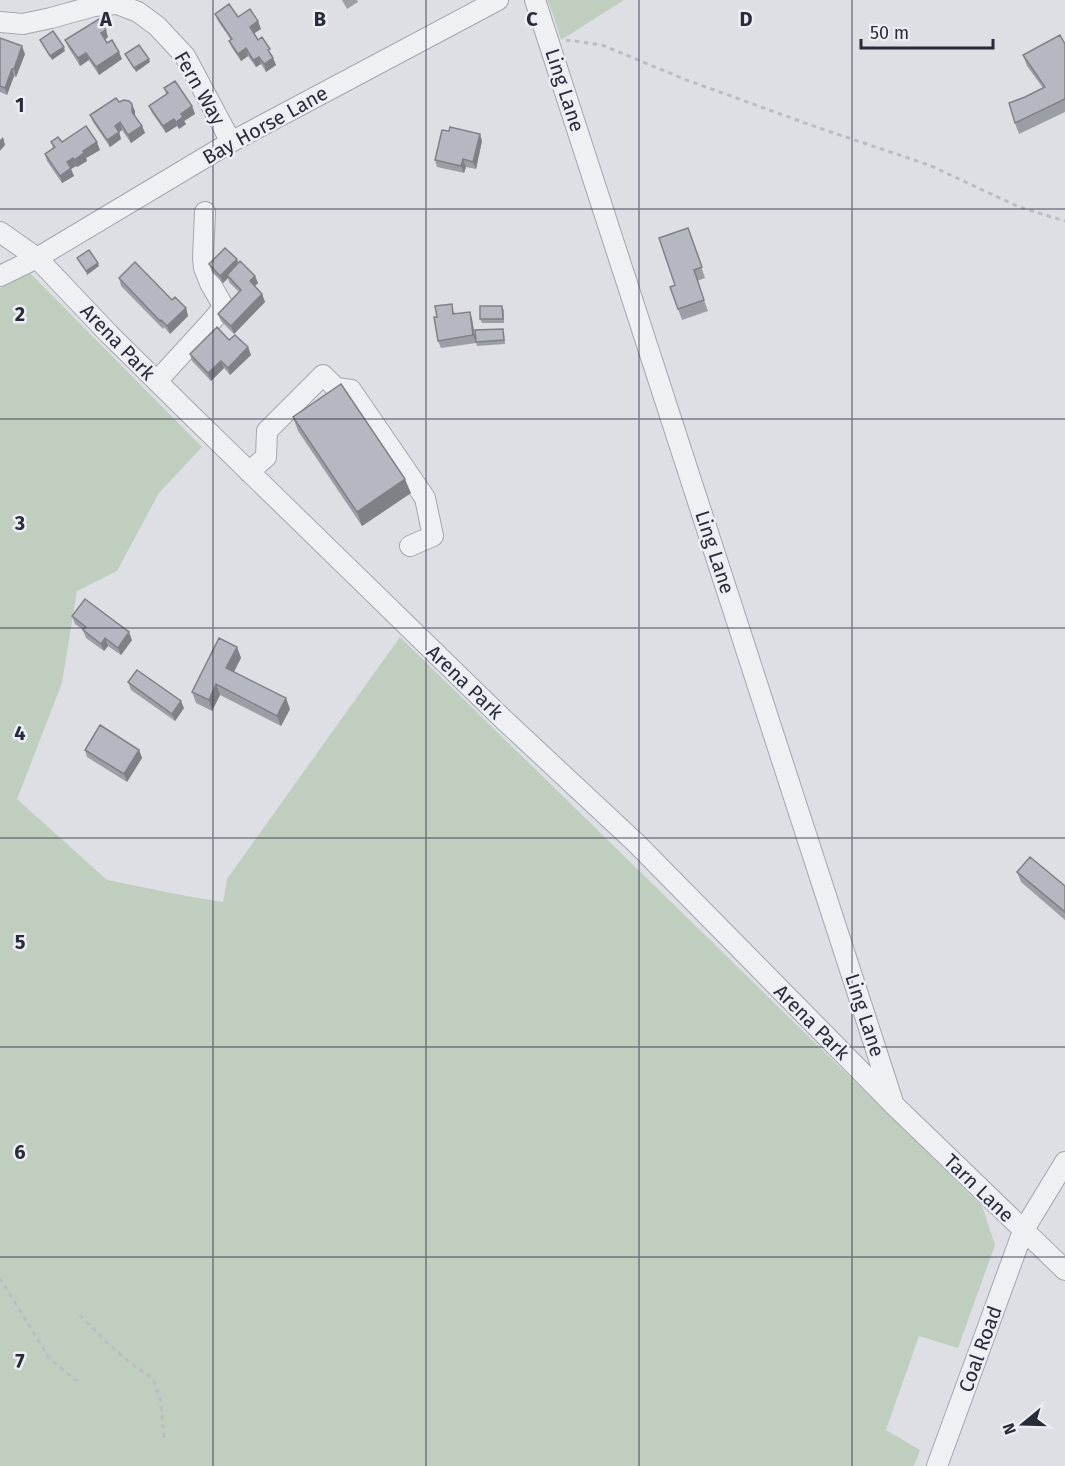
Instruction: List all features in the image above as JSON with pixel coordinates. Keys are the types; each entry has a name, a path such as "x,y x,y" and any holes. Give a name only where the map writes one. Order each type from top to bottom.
{"street":[{"name":"Bay Horse Lane","path":"0,276 37,258 231,142 498,0"},
{"name":"Ling Lane","path":"535,0 894,1105"},
{"name":"Fern Way","path":"0,22 23,24 117,2 138,12 158,26 185,56 231,142"},
{"path":"157,381 222,309 222,304 204,268 205,212"},
{"name":"Arena Park","path":"0,232 37,258 109,334 249,472 511,726 636,843 894,1105"},
{"path":"249,472 266,457 267,431 323,375 336,388 351,390 425,498 433,536 410,546"},
{"name":"Tarn Lane","path":"894,1105 1065,1270"},
{"name":"Coal Road","path":"937,1466 1023,1231 1065,1162"}],"path":[{"path":"548,38 602,45 684,79 929,165 1019,207 1065,221"},
{"path":"0,1278 49,1358 78,1382"},
{"path":"80,1314 104,1340 153,1379 161,1402 164,1438"}],"green space":[{"path":"547,0 624,0 561,40"},
{"path":"30,273 202,447 159,493 117,571 77,591 62,683 17,799 107,880 223,902 227,879 400,637 982,1206 995,1245 958,1348 919,1336 886,1430 920,1450 914,1466 0,1466 0,288"}],"building":[{"path":"229,4 238,17 250,9 258,21 250,27 258,40 262,37 273,58 264,64 259,57 253,60 246,48 238,54 229,41 232,39 215,14"},
{"path":"99,19 106,30 101,33 107,43 112,40 119,52 96,67 86,53 78,58 65,40"},
{"path":"53,31 64,47 50,56 40,40"},
{"path":"1060,35 1065,44 1065,99 1015,123 1009,103 1045,87 1023,55"},
{"path":"0,38 22,46 5,88 0,86"},
{"path":"139,45 149,59 134,68 125,54"},
{"path":"175,81 192,106 181,114 183,117 176,122 174,119 163,126 149,106 168,93 164,88"},
{"path":"116,98 119,102 124,100 132,104 132,112 142,126 128,135 120,122 115,126 119,132 107,140 90,115"},
{"path":"86,126 97,142 74,160 73,158 67,162 71,168 60,176 45,154 55,147 51,142 58,137 62,142"},
{"path":"450,127 480,134 473,162 463,159 461,166 435,160 442,130 449,131"},
{"path":"688,228 702,267 694,270 704,300 678,309 670,287 675,285 659,238"},
{"path":"225,248 237,259 220,276 209,264"},
{"path":"89,250 98,263 86,271 77,258"},
{"path":"240,261 255,276 250,281 262,294 231,326 218,314 241,290 227,275"},
{"path":"135,262 172,300 175,297 186,308 167,326 119,278"},
{"path":"452,304 453,314 470,312 473,335 438,341 434,317 437,317 435,306"},
{"path":"480,306 502,306 503,319 480,319"},
{"path":"217,327 229,340 235,335 248,347 228,368 221,361 208,373 190,354"},
{"path":"503,329 504,340 476,342 475,330"},
{"path":"341,384 405,479 357,512 293,417"},
{"path":"85,599 129,632 118,648 105,638 101,644 83,630 86,627 72,616"},
{"path":"219,638 237,647 226,668 286,698 277,716 216,684 209,700 192,692"},
{"path":"137,670 181,701 172,714 128,682"},
{"path":"100,725 139,750 124,774 85,750"},
{"path":"1030,857 1065,886 1065,912 1017,872"}]}
